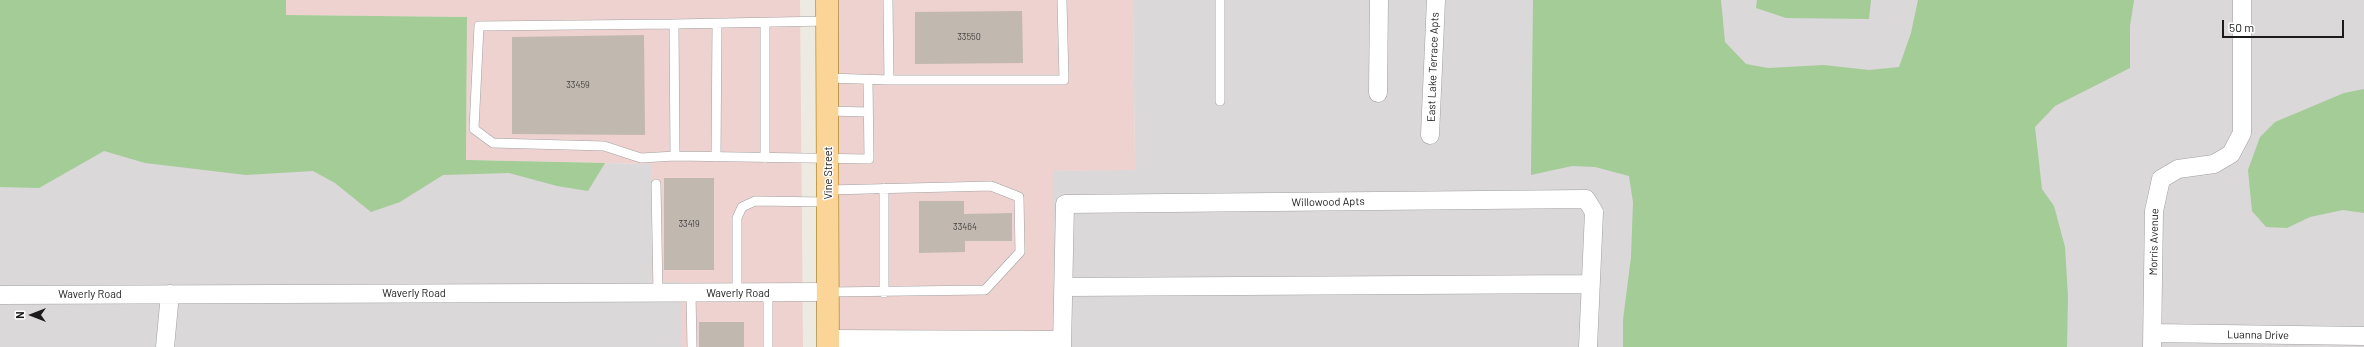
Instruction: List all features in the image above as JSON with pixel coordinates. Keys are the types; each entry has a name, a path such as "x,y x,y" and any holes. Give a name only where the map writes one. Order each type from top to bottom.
{"main road":[{"name":"Vine Street","path":"828,11 828,343"}],"street":[{"path":"1378,93 1379,0"},
{"name":"East Lake Terrace Apts","path":"1430,135 1436,0"},
{"name":"Morris Avenue","path":"2153,340 2154,210 2160,179 2178,169 2214,164 2231,154 2242,133 2242,0"},
{"name":"Willowood Apts","path":"828,343 1062,343 1065,204 1586,199 1594,212 1588,347"},
{"path":"1064,287 1590,284"},
{"name":"Waverly Road","path":"0,295 829,292"},
{"path":"165,347 170,294"},
{"name":"Luanna Drive","path":"2153,340 2364,336"}],"lane":[{"path":"888,0 889,80"},
{"path":"828,78 868,80 1064,80 1062,0"},
{"path":"1220,0 1220,101"},
{"path":"828,11 765,23 717,25 479,26 474,129 493,143 604,146 641,158 675,156 828,159 869,158 868,80"},
{"path":"765,23 765,158"},
{"path":"674,24 675,156"},
{"path":"716,157 717,25"},
{"path":"828,111 868,112"},
{"path":"656,184 658,293"},
{"path":"737,293 737,218 742,207 755,201 828,196 884,188 991,186 1019,197 1020,252 985,290 884,293 829,292"},
{"path":"884,188 884,293"},
{"path":"692,293 692,347"},
{"path":"768,293 768,347"}],"shaded area":[{"path":"0,0 286,0 286,15 466,160 651,164 652,282 682,282 682,347 0,347"},
{"path":"286,0 800,0 803,347 682,347 682,282 652,283 651,164 466,160 467,17 286,15"},
{"path":"832,0 1133,0 1135,170 1053,171 1053,333 834,334"},
{"path":"1133,0 2364,0 2364,347 834,347 1053,333 1053,171 1135,169"}],"green space":[{"path":"0,0 286,0 286,15 467,17 466,160 605,163 588,191 557,186 509,173 443,175 400,202 371,212 335,183 313,171 246,175 145,163 104,151 39,188 0,187"},
{"path":"1533,0 1721,0 1725,42 1746,64 1768,68 1824,65 1869,70 1899,67 1911,33 1918,0 2134,0 2130,26 2130,68 2055,106 2035,127 2042,189 2054,206 2065,247 2068,297 2067,347 1623,347 1623,320 1631,257 1633,202 1629,176 1595,167 1572,166 1531,175"},
{"path":"1757,0 1871,0 1869,19 1786,18 1756,8"},
{"path":"2364,89 2364,213 2343,210 2310,217 2287,228 2266,227 2252,211 2248,170 2260,137 2275,122 2344,93"}],"building":[{"path":"1022,11 1023,63 915,64 915,12"},
{"path":"644,35 645,135 512,134 512,37"},
{"path":"664,178 714,178 714,270 664,270"},
{"path":"919,201 964,201 964,214 1012,213 1012,241 965,241 965,252 919,253"},
{"path":"699,322 744,322 744,347 699,347"}]}
